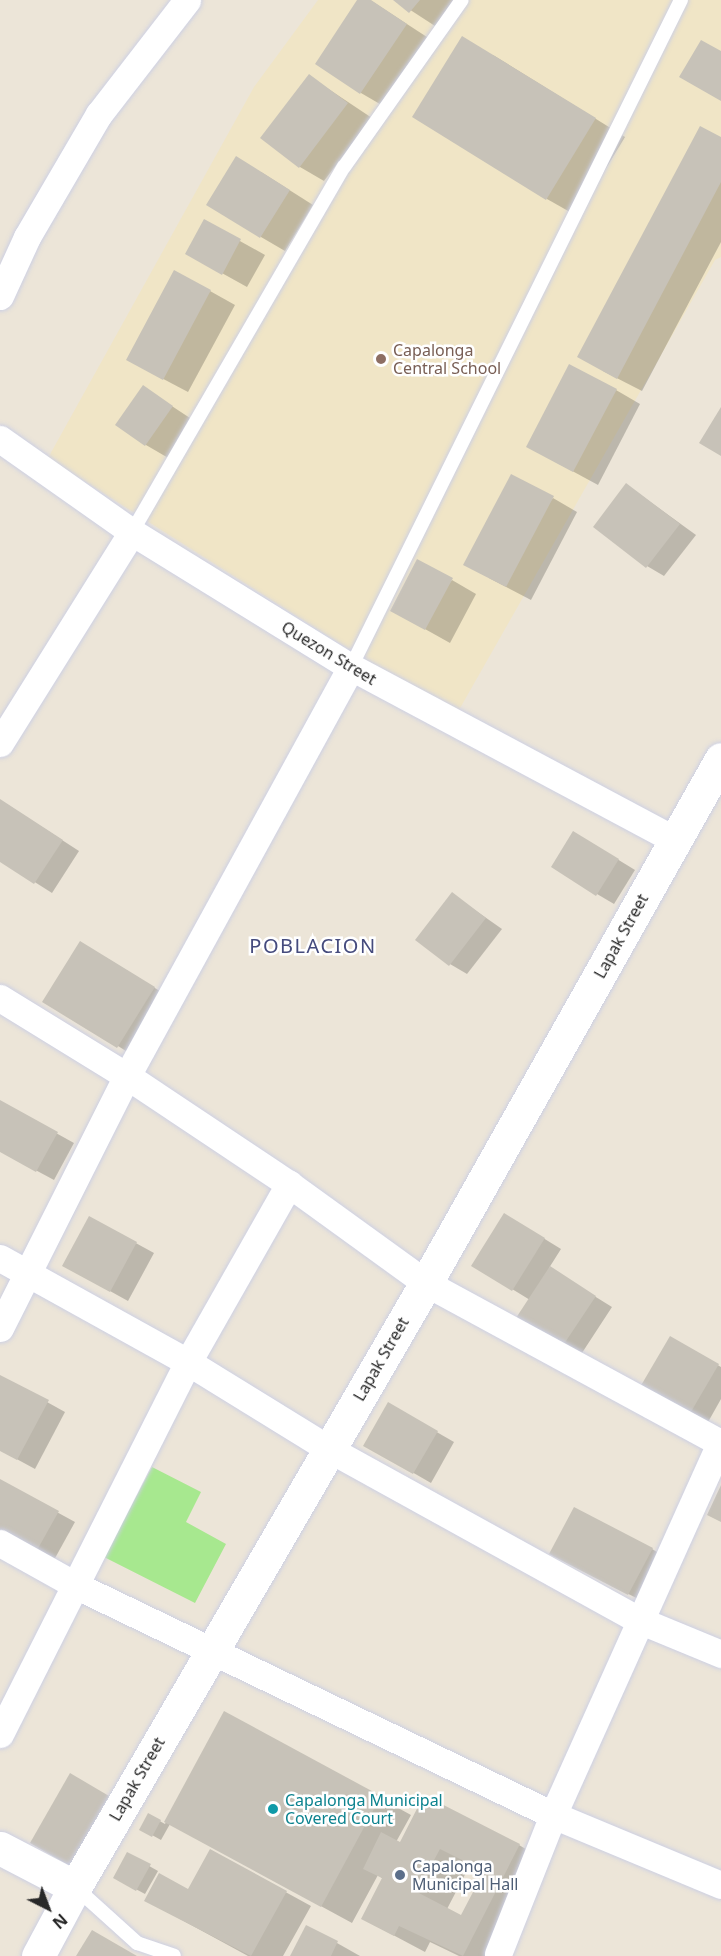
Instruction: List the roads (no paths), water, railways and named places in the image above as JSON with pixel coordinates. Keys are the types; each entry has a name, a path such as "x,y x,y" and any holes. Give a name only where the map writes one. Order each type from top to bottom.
{"main road":[{"name":"Lapak Street","path":"38,1956 75,1887 426,1283 720,762"},
{"path":"0,1848 75,1887"}],"street":[{"path":"0,296 27,237 99,114 187,0"},
{"name":"Quezon Street","path":"0,439 132,532 351,667 675,840"},
{"path":"0,743 132,532"},
{"path":"0,1328 127,1076 351,667"},
{"path":"0,998 127,1076 289,1184 426,1283 721,1443 553,1815 498,1954"},
{"path":"0,1734 77,1586 188,1362 289,1184"},
{"path":"0,1258 188,1362 329,1449 641,1621 721,1654"},
{"path":"0,1543 77,1586 213,1649 553,1815 721,1885"}],"lane":[{"path":"132,532 344,167 462,0"},
{"path":"351,667 681,0"},
{"path":"75,1887 136,1943 174,1956"}],"place":[{"name":"Capalonga Central School","path":"381,359"},
{"name":"Capalonga Municipal Covered Court","path":"273,1809"},
{"name":"Capalonga Municipal Hall","path":"400,1875"}],"district":[{"name":"POBLACION","path":"313,945"}]}
